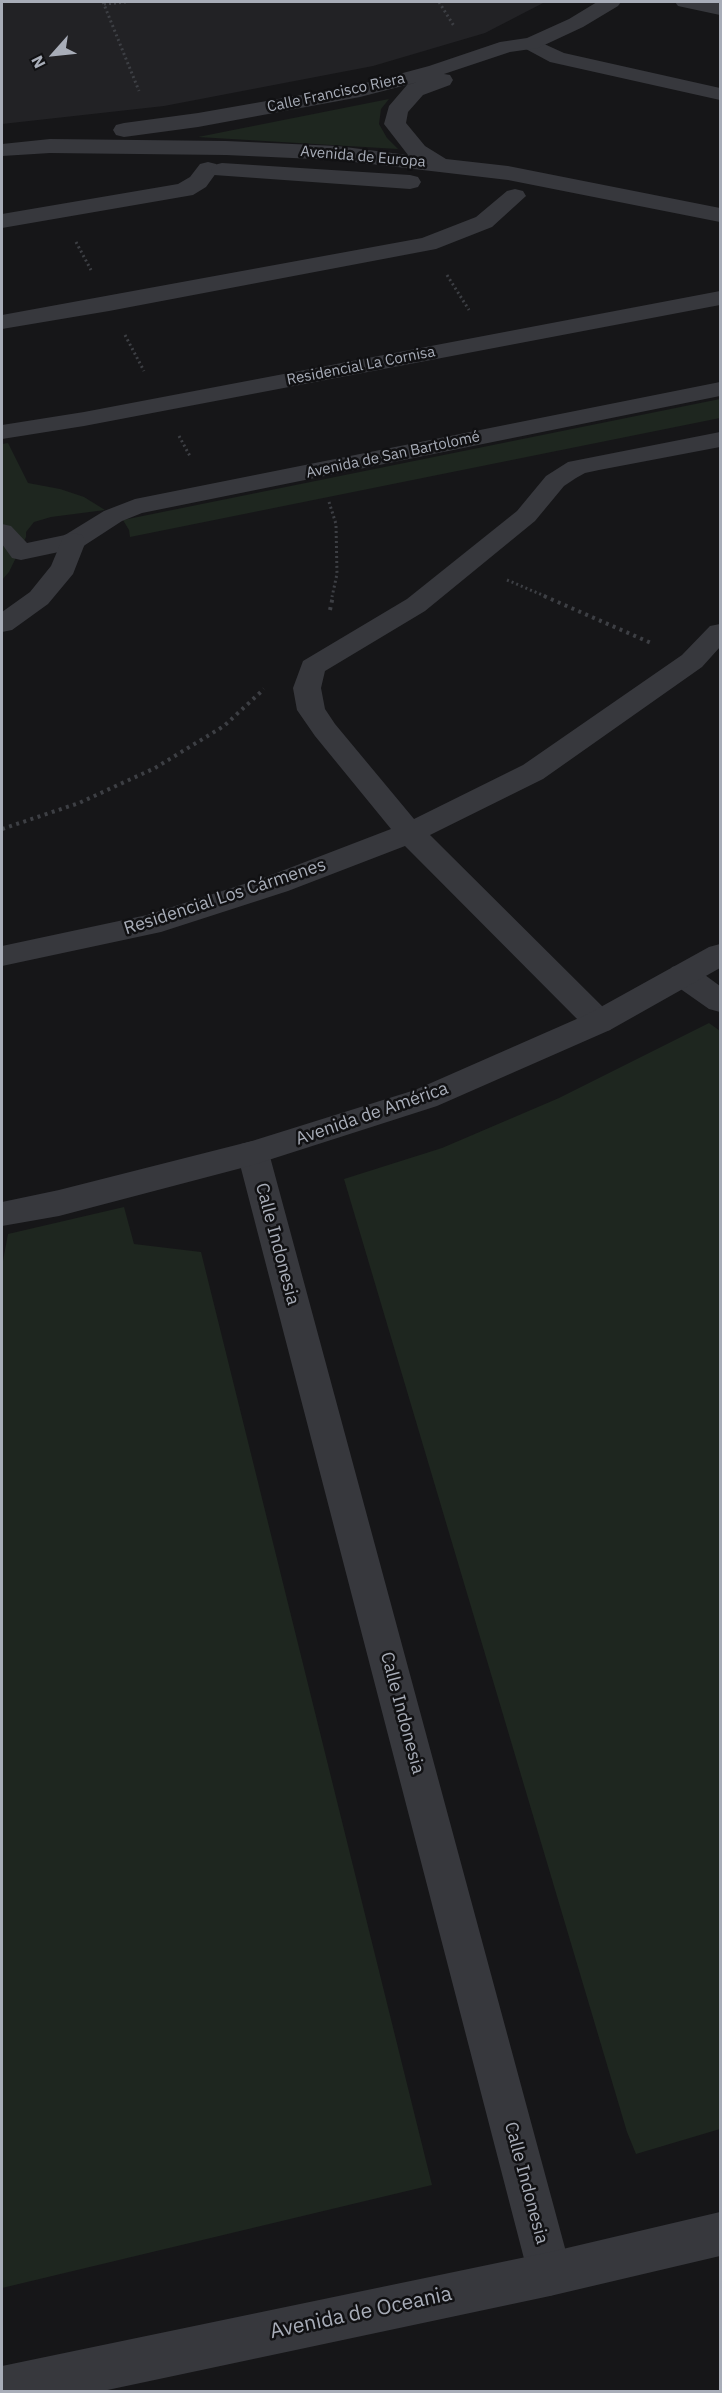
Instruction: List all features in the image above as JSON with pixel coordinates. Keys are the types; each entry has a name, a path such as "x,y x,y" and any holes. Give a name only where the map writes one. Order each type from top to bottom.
{"street":[{"name":"Calle Francisco Riera","path":"50,146 111,132 198,120 360,91 436,70 507,46 531,44 576,23 611,2"},
{"path":"685,2 720,9"},
{"path":"439,164 417,151 403,136 395,124 397,111 415,90 517,56 531,44 557,58 720,94"},
{"name":"Avenida de Europa","path":"2,150 50,146 226,148 337,153 508,173 720,215"},
{"name":"Avenida de Europa","path":"72,168 131,165 458,185 720,233"},
{"path":"2,221 185,190 205,176 208,169"},
{"path":"2,322 428,244 484,222 514,196"},
{"name":"Residencial La Cornisa","path":"2,432 162,404 720,298"},
{"name":"Avenida de San Bartolomé","path":"2,532 21,552 73,541 113,516 135,507 720,389"},
{"path":"599,1022 410,833 325,730 311,710 307,688 313,668 416,605 526,516 555,481 577,467 720,440"},
{"path":"2,624 39,598 64,568 73,541"},
{"name":"Residencial Los Cármenes","path":"2,956 150,924 277,884 410,833 533,772 692,661 720,632"},
{"name":"Avenida de América","path":"2,1214 59,1203 254,1153 426,1098 599,1022 720,955"},
{"path":"683,975 720,1001"},
{"name":"Calle Indonesia","path":"254,1153 550,2274"},
{"name":"Avenida de Oceania","path":"2,2389 550,2274 720,2234"}],"path":[{"path":"103,2 104,4 127,2"},
{"path":"428,244 488,342"},
{"path":"162,404 210,492"},
{"path":"327,615 332,607 337,574 336,524 329,502"},
{"path":"469,564 692,661"},
{"path":"2,829 79,803 155,768 224,726 270,683"}],"shaded area":[{"path":"2,2 545,2 485,33 373,66 164,106 2,124"},
{"path":"389,99 381,109 379,124 387,138 398,149 198,137"},
{"path":"720,399 720,418 130,537 123,520"},
{"path":"8,443 28,483 60,489 84,497 105,510 51,517 34,522 26,532 26,537 9,572 2,580 2,444"},
{"path":"709,1023 720,1031 720,2129 636,2154 627,2132 344,1179 442,1148 559,1098"},
{"path":"124,1207 134,1244 201,1252 432,2185 2,2288 2,1266 8,1234"}]}
